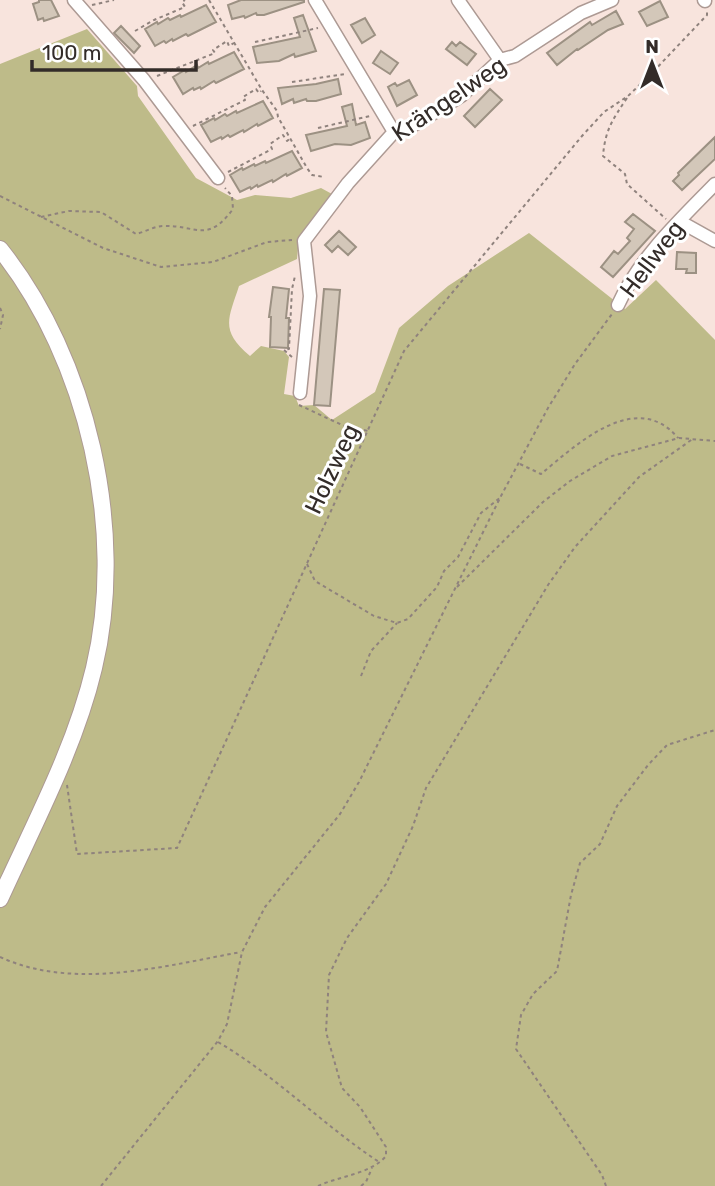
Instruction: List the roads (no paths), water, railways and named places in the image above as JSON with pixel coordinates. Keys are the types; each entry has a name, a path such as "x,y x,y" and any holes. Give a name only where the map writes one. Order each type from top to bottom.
{"street":[{"path":"74,0 144,80 218,178"},
{"path":"315,0 394,132"},
{"path":"458,0 500,60"},
{"name":"Krängelweg","path":"300,393 310,296 303,241 348,183 394,132 416,124 461,96 500,60 514,56 581,13 612,0"},
{"name":"Hellweg","path":"618,304 624,291 677,223 715,184"},
{"path":"677,223 715,241"},
{"path":"0,249 45,319 71,378 87,428 96,470 103,517 105,570 95,666 84,704 64,760 0,899"}]}
